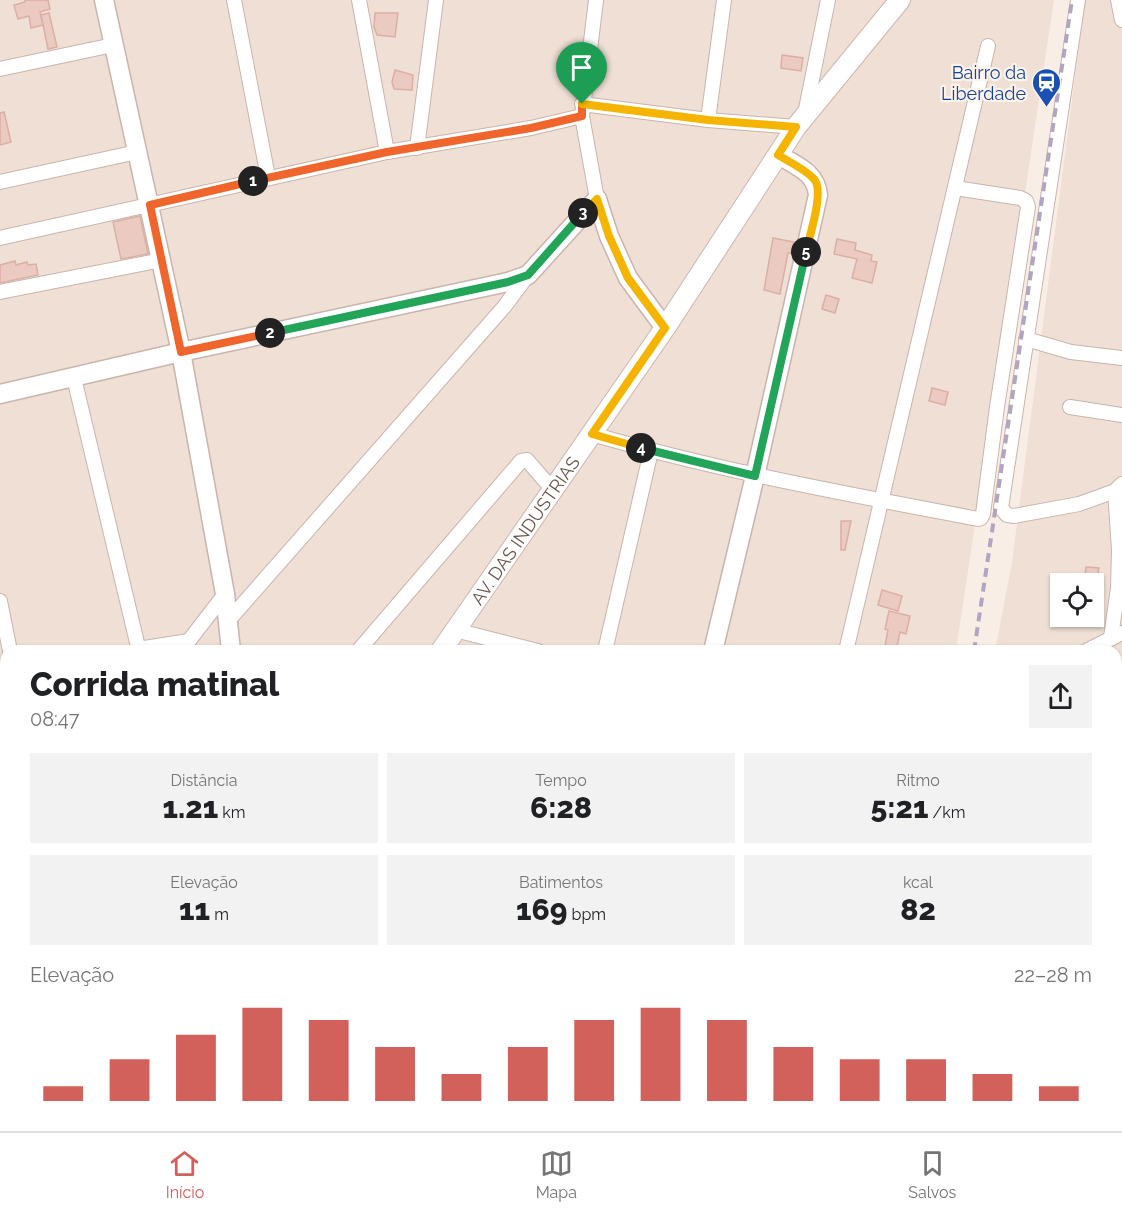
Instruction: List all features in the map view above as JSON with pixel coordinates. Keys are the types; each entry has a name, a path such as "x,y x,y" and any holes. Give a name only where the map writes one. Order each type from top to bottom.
{"main road":[{"name":"AV. DAS INDUSTRIAS","path":"445,645 665,328 800,122 900,0"}],"street":[{"path":"104,0 181,352 225,594 230,645"},
{"path":"234,0 268,177"},
{"path":"359,0 387,152"},
{"path":"417,148 436,0"},
{"path":"596,0 582,110 597,199 609,236 628,278 665,328"},
{"path":"708,120 724,0"},
{"path":"0,238 387,152 531,128 582,110 708,120 800,122 828,0"},
{"path":"1078,0 1000,508 1007,515 1014,516 1079,504 1119,488 1116,635 1097,645"},
{"path":"1118,0 1122,20"},
{"path":"0,69 113,45"},
{"path":"847,645 988,46"},
{"path":"0,182 137,152"},
{"path":"714,645 818,195 817,183 813,178 778,155"},
{"path":"592,434 755,476 978,519 983,514 997,406 1028,207 1026,201 1020,198 955,188"},
{"path":"228,621 504,307 528,275 597,199"},
{"path":"0,292 162,260"},
{"path":"0,394 181,352 508,282 528,275"},
{"path":"1026,339 1071,352 1122,358"},
{"path":"74,378 138,645"},
{"path":"1070,407 1122,415"},
{"path":"606,645 651,451"},
{"path":"363,645 468,525 521,460 527,460 553,490"},
{"path":"186,645 225,594"},
{"path":"0,601 9,645"},
{"path":"455,630 499,645"}],"shaded area":[{"path":"0,0 1054,0 957,645 0,645"},
{"path":"1085,0 1115,0 1122,30 1122,645 996,645 1012,562"}],"building":[{"path":"25,0 48,0 50,9 40,12 43,25 31,28 29,16 18,19 14,5 25,2"},
{"path":"49,13 57,47 48,49 41,15"},
{"path":"375,13 398,13 395,37 377,35 374,27"},
{"path":"782,55 803,58 801,71 781,68"},
{"path":"395,70 413,75 412,90 394,89 392,82"},
{"path":"4,112 11,142 0,145 0,113"},
{"path":"140,216 148,254 121,259 113,222"},
{"path":"773,238 794,242 791,253 788,253 780,294 764,290"},
{"path":"837,239 856,243 855,250 872,255 871,261 877,262 872,283 852,278 857,259 834,254"},
{"path":"15,261 16,265 27,262 28,265 36,264 38,275 0,283 0,265"},
{"path":"826,295 839,299 835,313 822,309"},
{"path":"932,388 948,392 945,405 929,401"},
{"path":"841,521 851,521 845,550 841,550"},
{"path":"1086,567 1099,568 1098,573 1085,573"},
{"path":"882,590 902,596 898,611 878,605"},
{"path":"889,611 910,616 906,634 900,632 897,645 885,645 888,630 885,629"}],"railway":[{"path":"975,645 1072,0"}],"place":[{"name":"Bairro da Liberdade","path":"1047,108"}],"route":[{"path":"582,104 708,120 796,127 778,155 813,178 817,183 818,195 755,476 592,434 665,328 628,278 609,236 597,199 528,275 508,282 181,352 150,205 387,152 531,128 582,116 582,104"}]}
